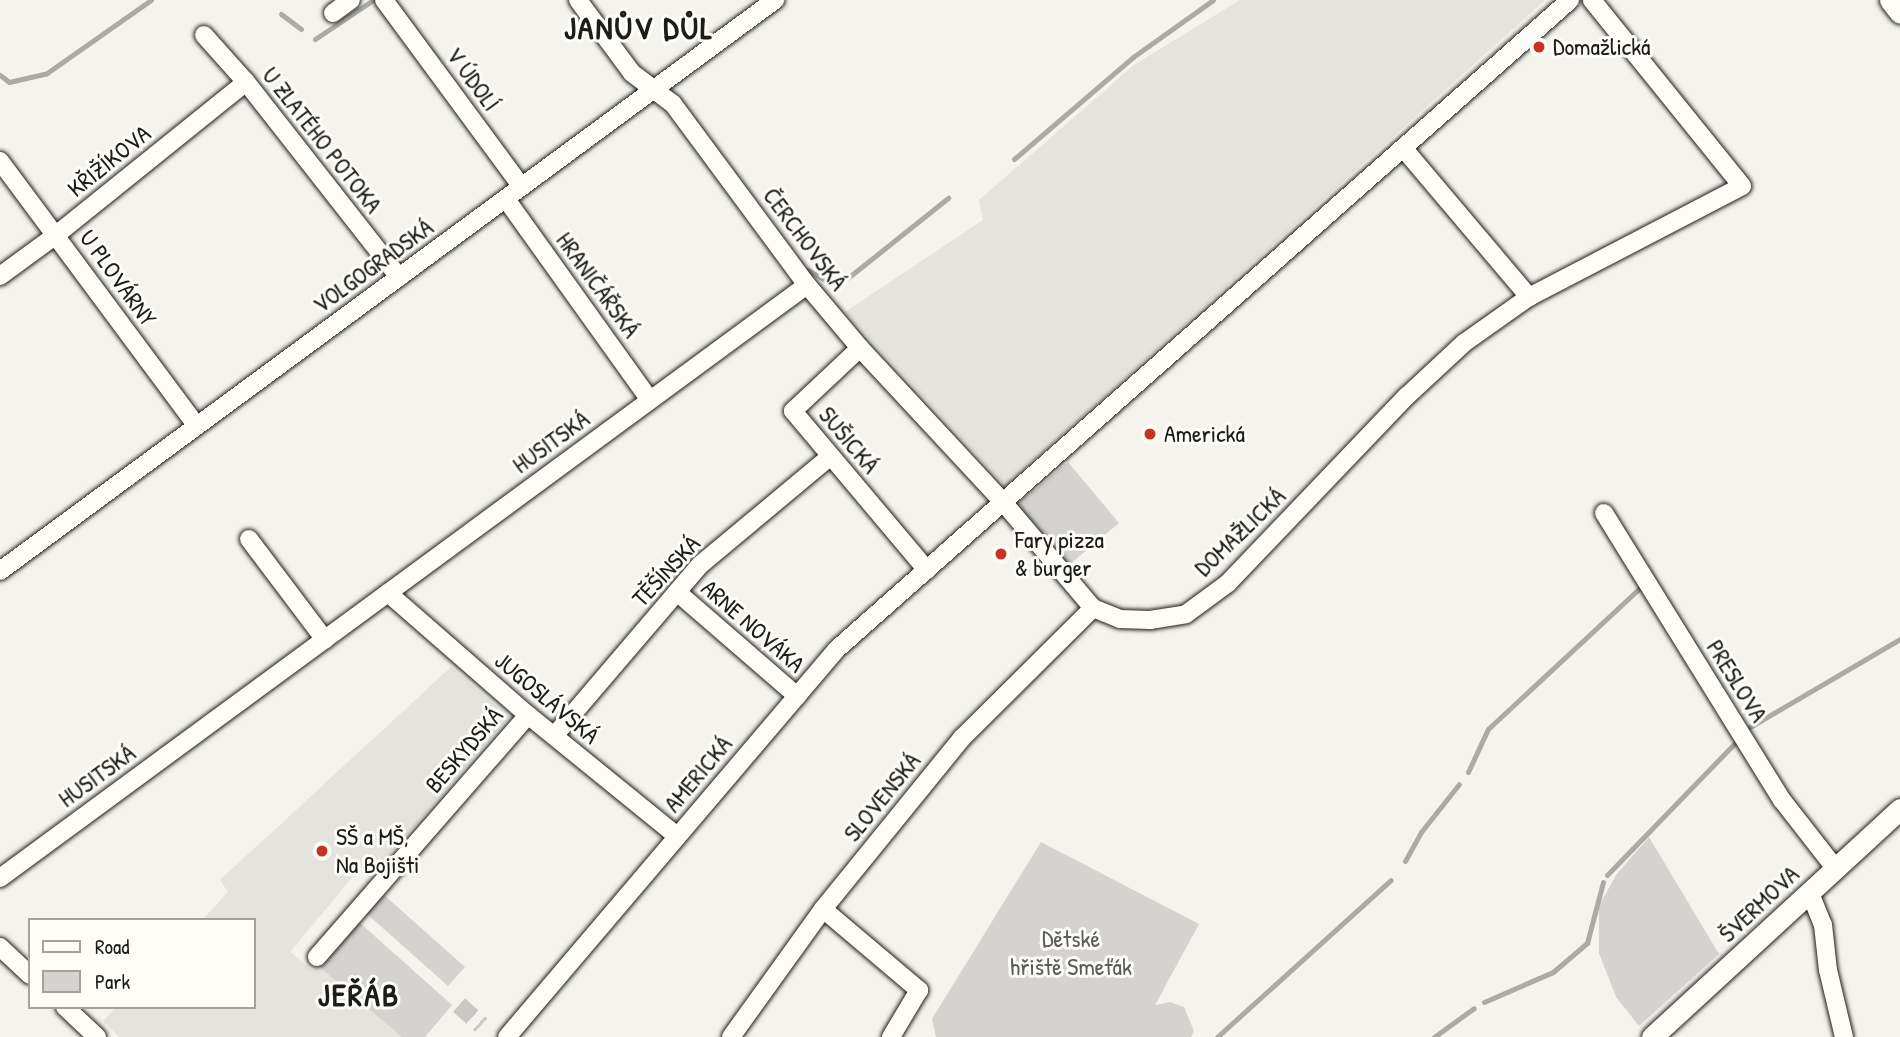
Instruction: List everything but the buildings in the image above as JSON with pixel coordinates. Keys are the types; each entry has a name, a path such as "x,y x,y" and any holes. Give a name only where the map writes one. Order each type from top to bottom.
{"street":[{"path":"334,13 351,0"},
{"name":"V ÚDOLÍ","path":"384,0 522,187"},
{"name":"ČERCHOVSKÁ","path":"578,0 632,73 673,104 807,285 860,348 1003,502"},
{"name":"VOLGOGRADSKÁ","path":"0,571 775,0"},
{"name":"AMERICKÁ","path":"508,1037 837,649 1570,0"},
{"name":"DOMAŽLICKÁ","path":"1093,608 1120,619 1150,620 1186,614 1228,583 1416,387 1464,342 1529,297 1742,186 1592,0"},
{"path":"1890,0 1900,13"},
{"name":"U ZLATÉHO POTOKA","path":"204,35 246,82 399,277"},
{"name":"KŘIŽÍKOVA","path":"0,276 57,235 246,82"},
{"path":"1404,149 1529,297"},
{"name":"U PLOVÁRNY","path":"0,161 196,425"},
{"name":"HRANIČÁŘSKÁ","path":"506,199 650,400"},
{"name":"HUSITSKÁ","path":"0,878 807,285"},
{"name":"SUŠICKÁ","path":"860,348 793,411 927,570"},
{"name":"TĚŠÍNSKÁ","path":"554,736 700,565 831,456"},
{"path":"1003,502 1093,608"},
{"name":"PRESLOVA","path":"1604,513 1782,800 1836,869"},
{"path":"248,539 325,640"},
{"name":"ARNE NOVÁKA","path":"677,592 797,696"},
{"name":"JUGOSLÁVSKÁ","path":"388,593 528,715 677,836"},
{"name":"SLOVENSKÁ","path":"731,1037 823,909 961,738 1093,608"},
{"name":"BESKYDSKÁ","path":"317,957 354,911 528,715"},
{"name":"ŠVERMOVA","path":"1653,1037 1900,809"},
{"path":"1810,893 1823,925 1828,971 1844,1037"},
{"path":"823,909 919,990 891,1037"},
{"path":"0,947 28,973"},
{"path":"67,1009 95,1037"}],"shaded area":[{"path":"1240,0 1545,0 1005,486 845,312 983,220 979,200 1134,65"},
{"name":"SŠ a MŠ, Na Bojišti","path":"451,667 509,717 377,869 366,861 290,952 312,970 317,965 402,1037 119,1037 103,1021 114,1009 256,1009 256,918 204,918 228,892 220,880"}],"green space":[{"path":"1068,462 1119,523 1069,565 1018,504"},
{"path":"1649,837 1719,954 1639,1026 1616,997 1599,953 1599,906 1616,875"},
{"name":"Dětské hřiště Smeťák","path":"1041,842 1199,924 1155,1005 1170,1002 1184,1007 1194,1031 1191,1037 936,1037 932,1019"},
{"path":"384,895 465,967 448,986 367,914"},
{"path":"359,922 452,1005 425,1037 402,1037 317,965"}],"waterway":[{"path":"0,75 9,82 47,73 151,0"},
{"path":"315,39 373,0"},
{"path":"1014,159 1133,57 1213,0"},
{"path":"281,14 301,29"},
{"path":"808,270 827,281 849,277 948,198"},
{"path":"1468,772 1488,729 1641,587"},
{"path":"1750,727 1900,639"},
{"path":"1607,875 1736,742"},
{"path":"1405,861 1421,832 1459,784"},
{"path":"1217,1037 1391,880"},
{"path":"1484,1002 1553,972 1587,943 1603,882"},
{"path":"1434,1037 1474,1008"}],"tunnel":[{"path":"459,1005 481,1025"}],"place":[{"name":"Domažlická","path":"1539,47"},
{"name":"Americká","path":"1150,434"},
{"name":"Fary pizza & burger","path":"1001,554"},
{"name":"SŠ a MŠ, Na Bojišti","path":"322,851"}],"district":[{"name":"JANŮV DŮL","path":"639,28"},
{"name":"JEŘÁB","path":"359,995"}]}
